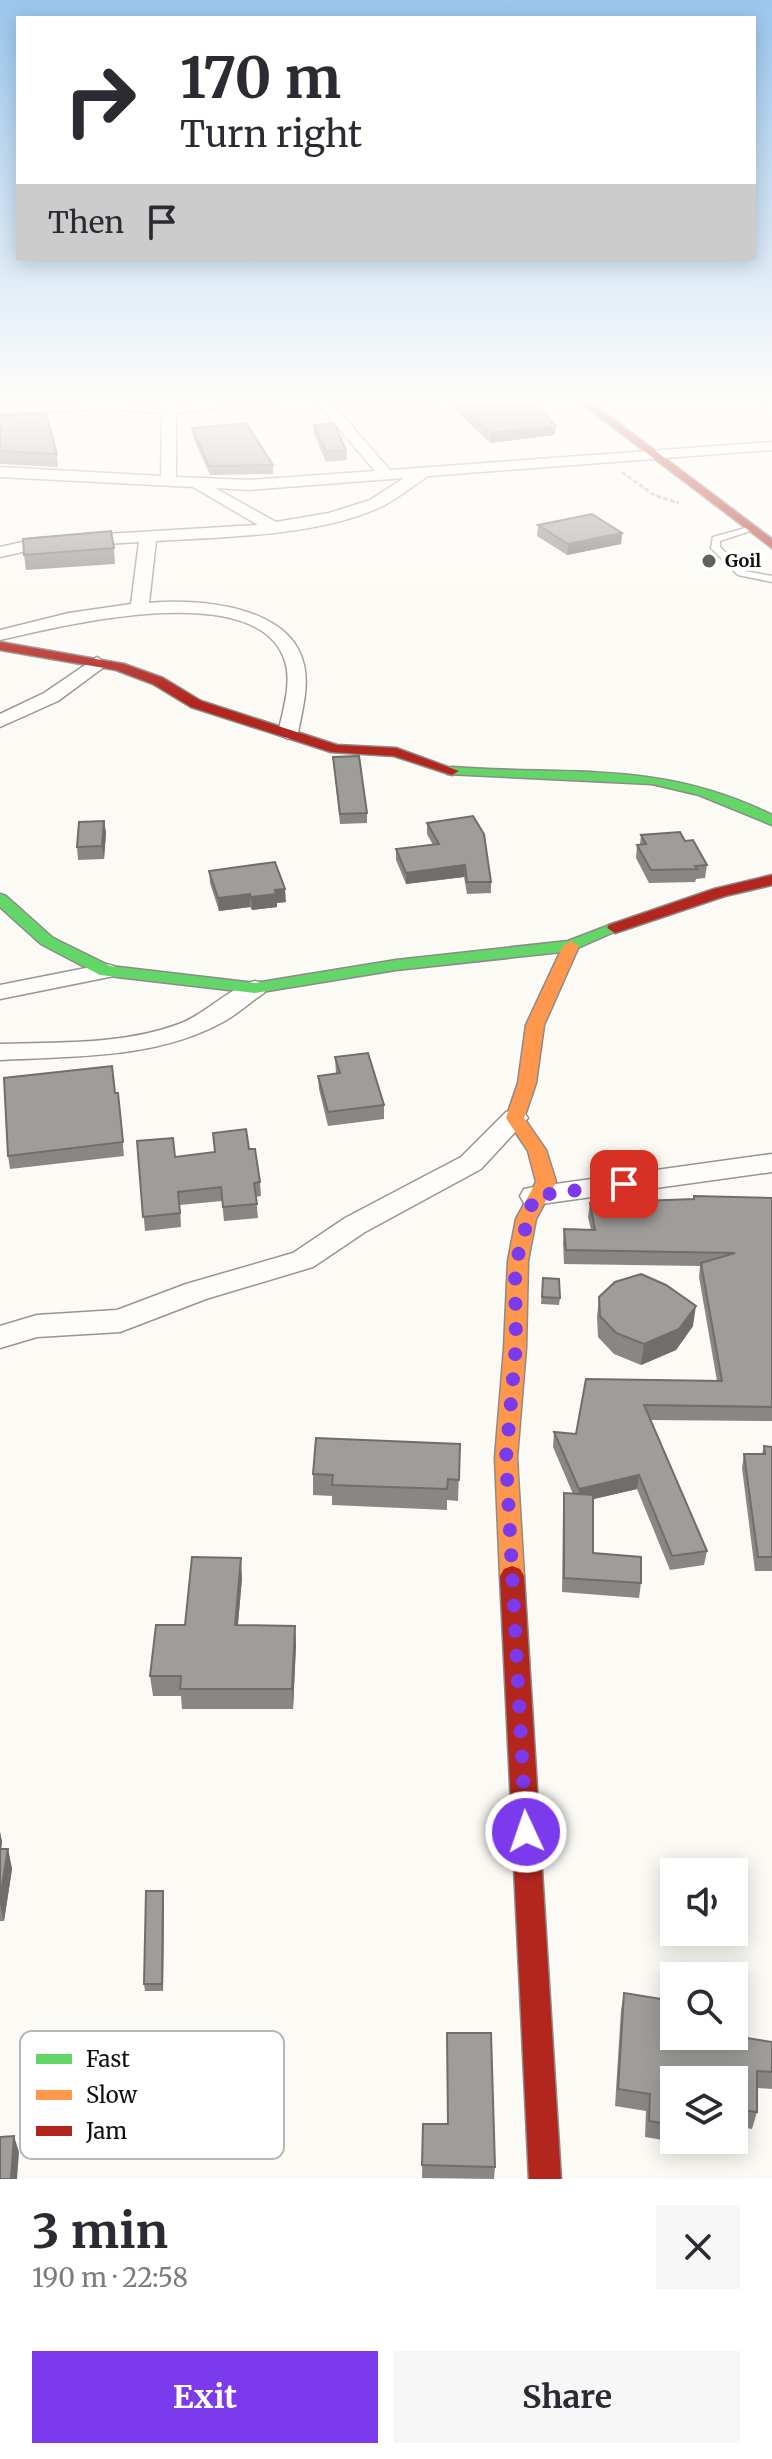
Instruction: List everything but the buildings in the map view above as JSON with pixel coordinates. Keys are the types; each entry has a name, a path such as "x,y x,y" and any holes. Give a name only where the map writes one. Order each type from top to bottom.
{"main road":[{"path":"713,499 772,545"},
{"path":"0,646 119,667 158,681 196,704 336,749 396,752 449,771 609,776 672,784 710,793 772,821"},
{"path":"0,899 47,941 106,971 255,988 396,965 571,946 649,914 772,880"},
{"path":"545,2179 506,1458 516,1345 515,1267 534,1196 546,1182 537,1150 515,1118 527,1083 535,1025 571,946"}],"street":[{"path":"222,499 274,527"},
{"path":"0,552 40,543 148,539 274,527 332,517 383,499"},
{"path":"139,608 148,539"},
{"path":"0,635 66,617 139,608 220,611 269,626 293,657 295,690 288,733"},
{"path":"34,627 60,656"},
{"path":"0,721 51,697 97,663"},
{"path":"0,992 106,971"},
{"path":"0,1052 106,1045 165,1036 215,1016 255,988"},
{"path":"0,1337 37,1326 120,1321 196,1291 303,1260 355,1225 471,1163 515,1118"},
{"path":"534,1196 772,1163"}],"lane":[{"path":"752,529 716,539 715,548 741,573 772,579"}],"traffic: fast":[{"path":"452,771 595,775 652,780 704,791 772,821"},
{"path":"0,899 47,941 106,971 255,988 396,965 571,946 615,928"}],"traffic: slow":[{"path":"512,1576 506,1458 518,1261 526,1219 546,1182 537,1150 515,1118 527,1083 535,1025 571,946"}],"traffic: jam":[{"path":"711,499 772,545"},
{"path":"0,646 119,667 158,681 196,704 336,749 396,752 452,771"},
{"path":"615,928 720,892 772,880"},
{"path":"512,1576 545,2179"}],"place":[{"name":"Goil","path":"709,561"}],"route":[{"path":"526,1832 506,1458 516,1345 515,1267 534,1196 624,1184"}]}
